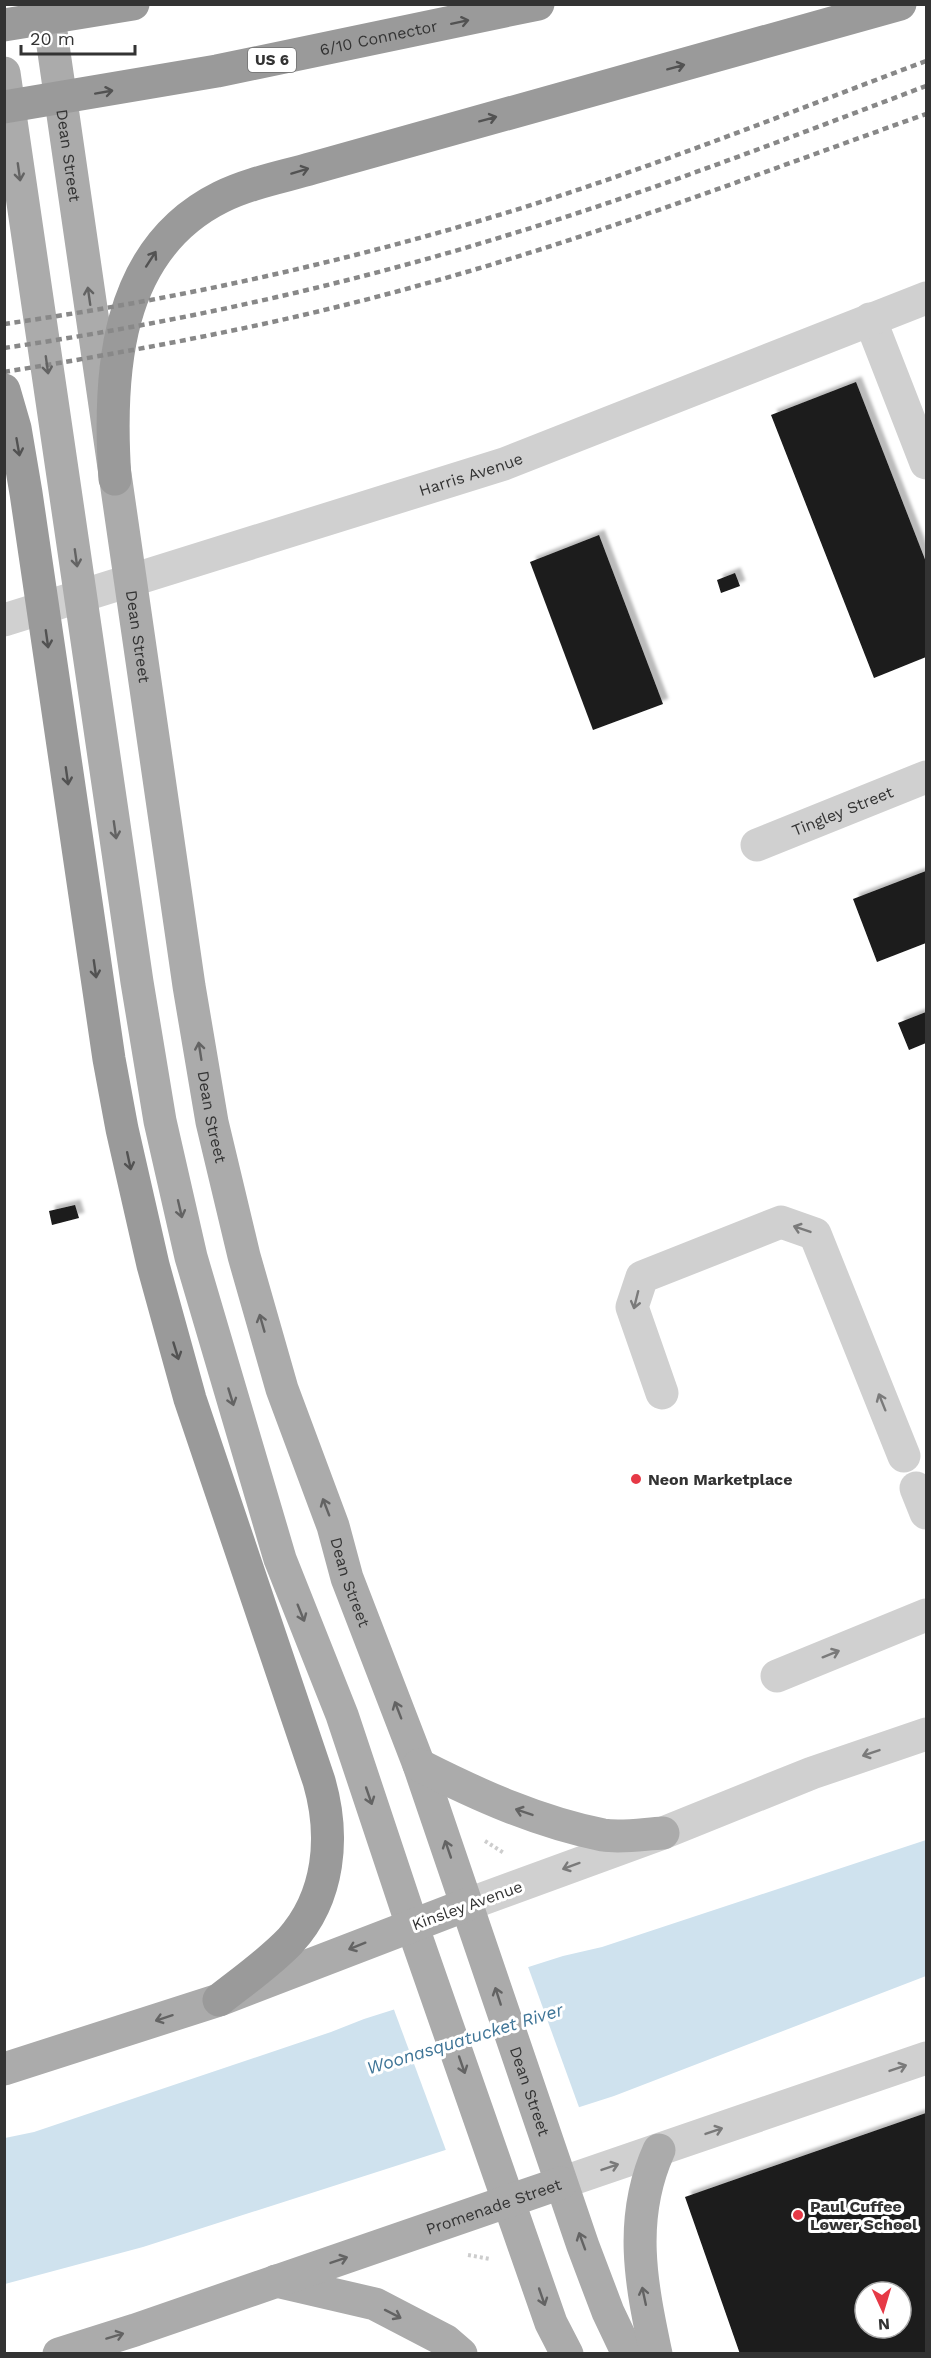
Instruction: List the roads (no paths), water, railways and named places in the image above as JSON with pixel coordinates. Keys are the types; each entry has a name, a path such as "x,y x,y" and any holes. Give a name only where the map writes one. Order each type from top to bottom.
{"highway":[{"path":"4,18 45,4"},
{"path":"4,25 133,4"},
{"name":"6/10 Connector","path":"4,107 229,69 538,4"},
{"path":"116,479 112,430 114,385 122,331 134,291 153,255 184,221 220,197 244,188 900,4"},
{"path":"4,390 15,428 23,473 109,1059 122,1129 153,1265 190,1399 319,1781 328,1823 328,1845 323,1878 313,1906 302,1925 275,1955 219,2000"}],"main road":[{"name":"Dean Street","path":"45,4 200,1055 212,1122 244,1256 282,1389 333,1526 347,1578 420,1765 549,2151 608,2312 628,2354"},
{"path":"4,73 147,1052 191,1257 280,1559 342,1715 412,1925 551,2323 567,2354"},
{"path":"420,1765 497,1802 555,1822 605,1835 663,1833"},
{"name":"Kinsley Avenue","path":"4,2069 219,2000 466,1905"},
{"path":"656,2354 642,2286 640,2239 649,2173 659,2150"},
{"name":"Promenade Street","path":"59,2354 561,2183"},
{"path":"276,2281 375,2304 446,2341 461,2354"}],"street":[{"name":"Harris Avenue","path":"4,620 504,464 927,298"},
{"path":"870,319 927,463"},
{"name":"Tingley Street","path":"757,845 927,777"},
{"path":"658,1381 632,1307 642,1277 781,1222 815,1234 904,1456"},
{"path":"777,1676 927,1615"},
{"name":"Kinsley Avenue","path":"466,1905 663,1833 812,1773 927,1734"},
{"name":"Promenade Street","path":"561,2183 927,2058"}],"water":[{"name":"Woonasquatucket River","path":"926,1840 926,1976 614,2096 143,2247 5,2284 5,2138 34,2132 364,2019 563,1956 602,1947"}],"railway":[{"path":"4,324 192,292 316,265 438,233 607,180 926,61"},
{"path":"4,348 195,315 384,271 561,218 666,183 926,86"},
{"path":"4,372 216,334 320,311 424,284 614,225 926,114"}],"place":[{"name":"Neon Marketplace","path":"636,1479"},
{"name":"Paul Cuffee Lower School","path":"798,2215"}]}
